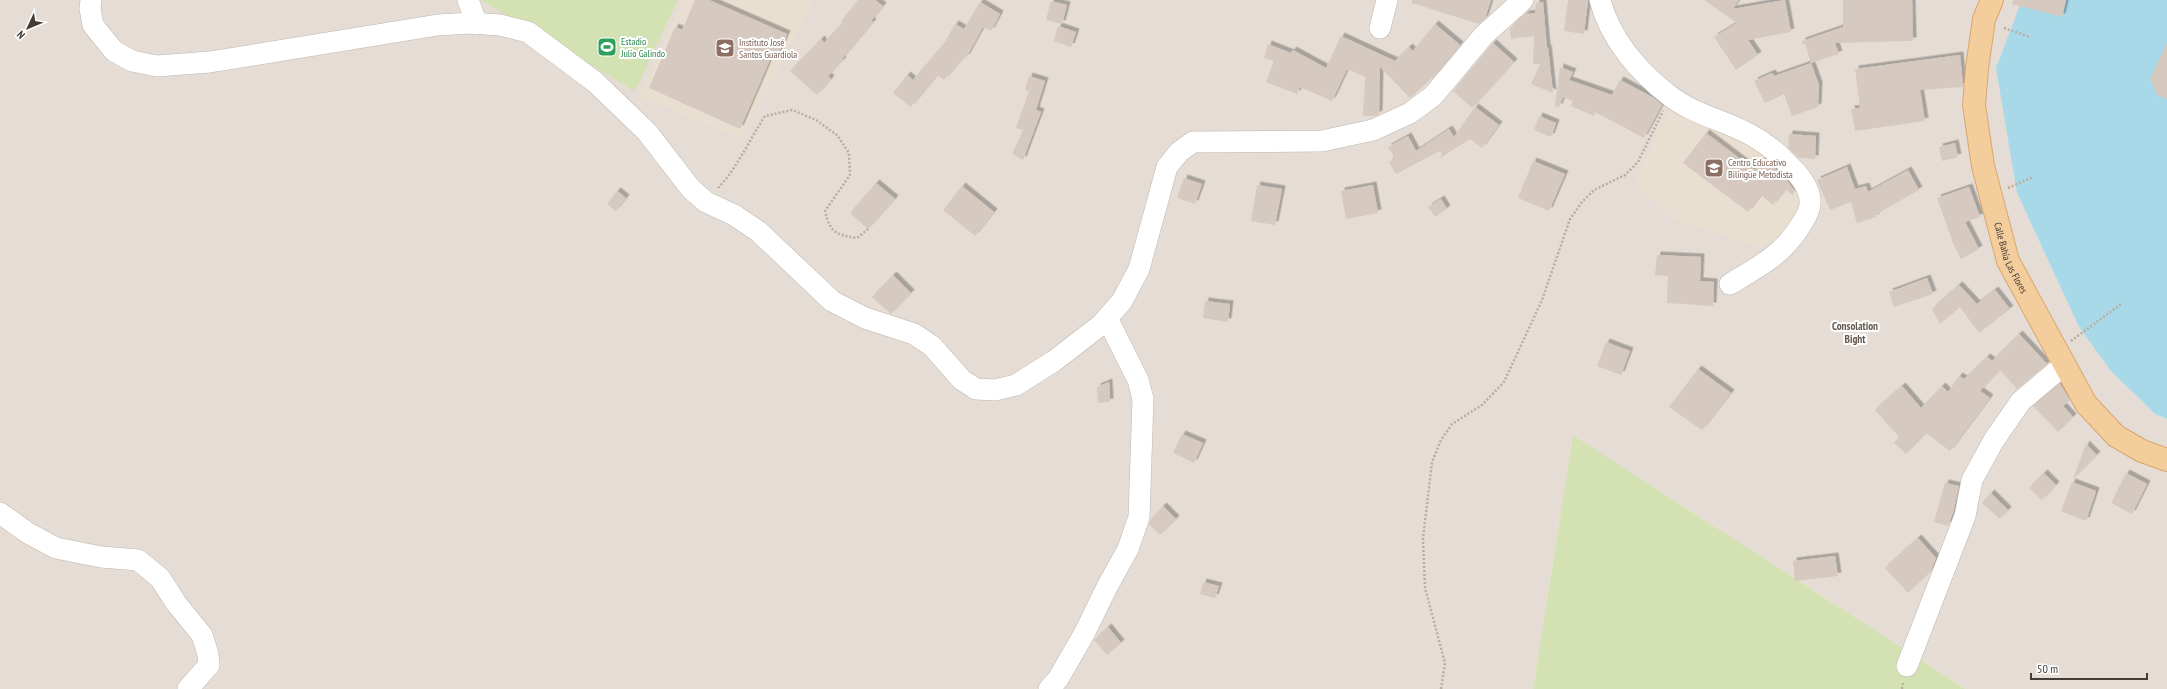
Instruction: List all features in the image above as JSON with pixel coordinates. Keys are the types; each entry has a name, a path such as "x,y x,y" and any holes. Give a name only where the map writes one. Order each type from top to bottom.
{"main road":[{"name":"Calle Bahía Las Flores","path":"1992,0 1984,20 1977,68 1974,105 1983,166 2008,261 2086,404 2116,436 2142,452 2167,460"}],"street":[{"path":"91,0 90,8 93,25 114,51 132,61 157,66 210,62 438,25 500,25 528,32 595,82 647,132 690,189 706,202 734,215 758,231 832,302 864,318 914,334 932,346 962,380 976,389 995,390 1016,385 1054,360 1107,318 1122,302 1139,269 1167,167 1179,152 1193,142 1322,142 1373,130 1410,113 1433,96 1484,35 1523,0"},
{"path":"468,0 478,24"},
{"path":"1380,28 1387,0"},
{"path":"1600,0 1608,26 1627,54 1648,76 1671,96 1703,115 1752,135 1783,158 1801,177 1807,188 1811,201 1806,216 1796,234 1781,251 1730,284"},
{"path":"1049,689 1058,679 1084,634 1108,585 1128,549 1139,517 1143,399 1138,380 1107,318"},
{"path":"1907,666 1965,516 1972,480 1994,440 2021,401 2064,365"},
{"path":"0,513 28,533 56,548 101,557 138,560 160,578 176,603 202,635 208,654 209,665 188,689"}],"path":[{"path":"2004,28 2030,38"},
{"path":"1441,689 1445,663 1425,588 1423,538 1432,462 1441,440 1452,424 1482,406 1504,382 1542,300 1570,219 1582,202 1594,190 1625,175 1638,162 1671,96"},
{"path":"706,202 732,173 746,144 765,116 792,110 816,120 837,134 849,153 850,175 825,210 829,227 839,235 857,238 868,229"},
{"path":"2002,191 2033,177"},
{"path":"2070,341 2121,304"}],"shaded area":[{"path":"0,0 2022,0 2017,193 2079,327 2110,370 2155,414 2167,419 2167,689 1966,689 1573,435 1533,689 0,689"},
{"name":"Instituto José Santos Guardiola","path":"684,0 814,0 741,139 639,96"},
{"name":"Centro Educativo Bilingüe Metodista","path":"1673,102 1749,141 1798,179 1805,208 1770,250 1676,221 1634,182"}],"green space":[{"name":"Estadio Julio Galindo","path":"481,0 678,0 635,91"},
{"path":"1573,435 1966,689 1533,689"}],"water":[{"path":"2022,0 2167,0 2167,419 2155,414 2110,370 2079,327 2017,193 1996,68"}],"building":[{"name":"Instituto José Santos Guardiola","path":"695,0 709,0 787,34 776,59 772,55 740,129 649,88 675,27 682,30"},
{"path":"858,0 875,0 883,6 871,21 873,22 842,59 843,60 828,76 831,79 817,95 790,71 821,39 824,43 842,23 841,21"},
{"path":"1412,0 1491,0 1485,18 1479,24 1412,3"},
{"path":"1568,0 1588,0 1584,34 1564,31"},
{"path":"1704,0 1739,0 1733,9 1785,0 1791,32 1748,40 1758,55 1736,70 1714,37 1737,23"},
{"path":"1843,0 1912,0 1913,41 1835,43 1839,54 1811,63 1805,44 1802,44 1802,41 1843,27"},
{"path":"2013,0 2066,0 2062,17 2012,4"},
{"path":"1051,1 1067,5 1062,24 1046,20"},
{"path":"980,2 1000,14 991,31 983,27 966,58 964,57 944,80 937,75 911,107 893,93 907,75 913,80 945,42 955,24 964,29"},
{"path":"1543,2 1553,93 1531,84 1540,64 1533,64 1534,36 1511,39 1510,28 1526,14 1535,13 1536,3"},
{"path":"1435,24 1460,45 1435,75 1410,98 1380,67 1379,114 1375,116 1363,116 1365,77 1347,69 1332,101 1300,87 1297,94 1266,82 1274,61 1264,58 1268,44 1291,53 1293,50 1326,68 1341,36 1395,61 1409,47 1413,51"},
{"path":"1058,26 1076,32 1071,47 1054,41"},
{"path":"1493,43 1514,62 1472,108 1453,91"},
{"path":"2167,43 2167,99 2157,95 2150,79"},
{"path":"1960,55 1963,87 1920,90 1925,121 1855,131 1851,109 1860,108 1855,69"},
{"path":"1811,63 1819,85 1818,107 1792,116 1784,94 1765,103 1754,81 1772,73 1774,76"},
{"path":"1560,67 1573,72 1569,80 1612,95 1620,80 1654,98 1662,105 1644,138 1595,112 1594,116 1571,106 1573,101 1563,97 1559,107 1555,106"},
{"path":"1029,76 1045,81 1036,110 1041,112 1023,160 1012,154 1023,130 1016,128 1029,91 1025,90"},
{"path":"1475,107 1499,125 1482,148 1470,139 1440,158 1442,153 1440,151 1396,174 1389,162 1395,159 1388,147 1408,136 1416,151 1449,129 1454,137"},
{"path":"1539,116 1556,123 1551,137 1534,130"},
{"path":"1706,133 1755,170 1764,158 1786,179 1795,192 1792,195 1786,189 1773,205 1761,195 1748,212 1683,163"},
{"path":"1789,134 1816,136 1815,159 1799,158 1788,148"},
{"path":"1955,143 1958,157 1942,161 1939,147"},
{"path":"1533,161 1565,174 1549,211 1518,198"},
{"path":"1847,167 1855,189 1866,186 1868,192 1908,170 1919,190 1875,215 1876,217 1857,223 1851,202 1830,210 1817,180"},
{"path":"1184,178 1202,184 1195,204 1177,198"},
{"path":"876,183 895,199 868,229 850,213"},
{"path":"1257,185 1282,189 1275,225 1251,221"},
{"path":"1373,185 1378,213 1346,219 1341,191"},
{"path":"962,186 994,212 975,236 943,210"},
{"path":"1969,187 1980,217 1965,222 1979,249 1961,259 1953,243 1937,198"},
{"path":"617,191 626,198 616,211 607,204"},
{"path":"1441,199 1447,209 1435,217 1428,207"},
{"path":"1657,255 1701,257 1700,281 1714,282 1713,306 1667,303 1668,276 1655,275"},
{"path":"893,275 911,293 891,314 872,297"},
{"path":"1927,278 1933,294 1894,307 1889,292"},
{"path":"1959,285 1977,304 1995,290 2010,309 1979,333 1960,307 1940,324 1932,309"},
{"path":"1205,301 1230,304 1228,322 1203,318"},
{"path":"2019,334 2047,364 2017,389 2000,370 1980,391 1990,398 1950,451 1926,433 1906,454 1894,443 1899,437 1875,410 1902,386 1921,408 1942,386 1948,392 1959,376 1964,379 1987,357 1992,361"},
{"path":"1606,342 1630,351 1621,375 1597,366"},
{"path":"1698,369 1731,393 1702,430 1669,407"},
{"path":"1109,382 1110,402 1098,403 1097,387"},
{"path":"2060,384 2070,400 2063,406 2073,417 2058,432 2033,406"},
{"path":"1182,434 1203,443 1194,463 1173,453"},
{"path":"2086,444 2097,455 2073,479"},
{"path":"2044,473 2056,485 2042,500 2029,488"},
{"path":"2126,473 2147,484 2132,514 2111,503"},
{"path":"2072,482 2096,491 2086,521 2061,511"},
{"path":"1945,483 1959,486 1953,513 1948,526 1934,522"},
{"path":"1991,493 2008,510 2000,519 1982,503"},
{"path":"1163,506 1176,519 1160,535 1149,524 1151,519"},
{"path":"1918,538 1936,558 1931,571 1908,593 1885,568"},
{"path":"1835,556 1838,576 1795,581 1793,561"},
{"path":"1203,582 1219,586 1215,598 1200,594"},
{"path":"1108,627 1121,643 1107,655 1094,640"}],"place":[{"name":"Estadio Julio Galindo","path":"607,47"},
{"name":"Instituto José Santos Guardiola","path":"725,48"},
{"name":"Centro Educativo Bilingüe Metodista","path":"1714,168"}],"district":[{"name":"Consolation Bight","path":"1855,332"}]}
